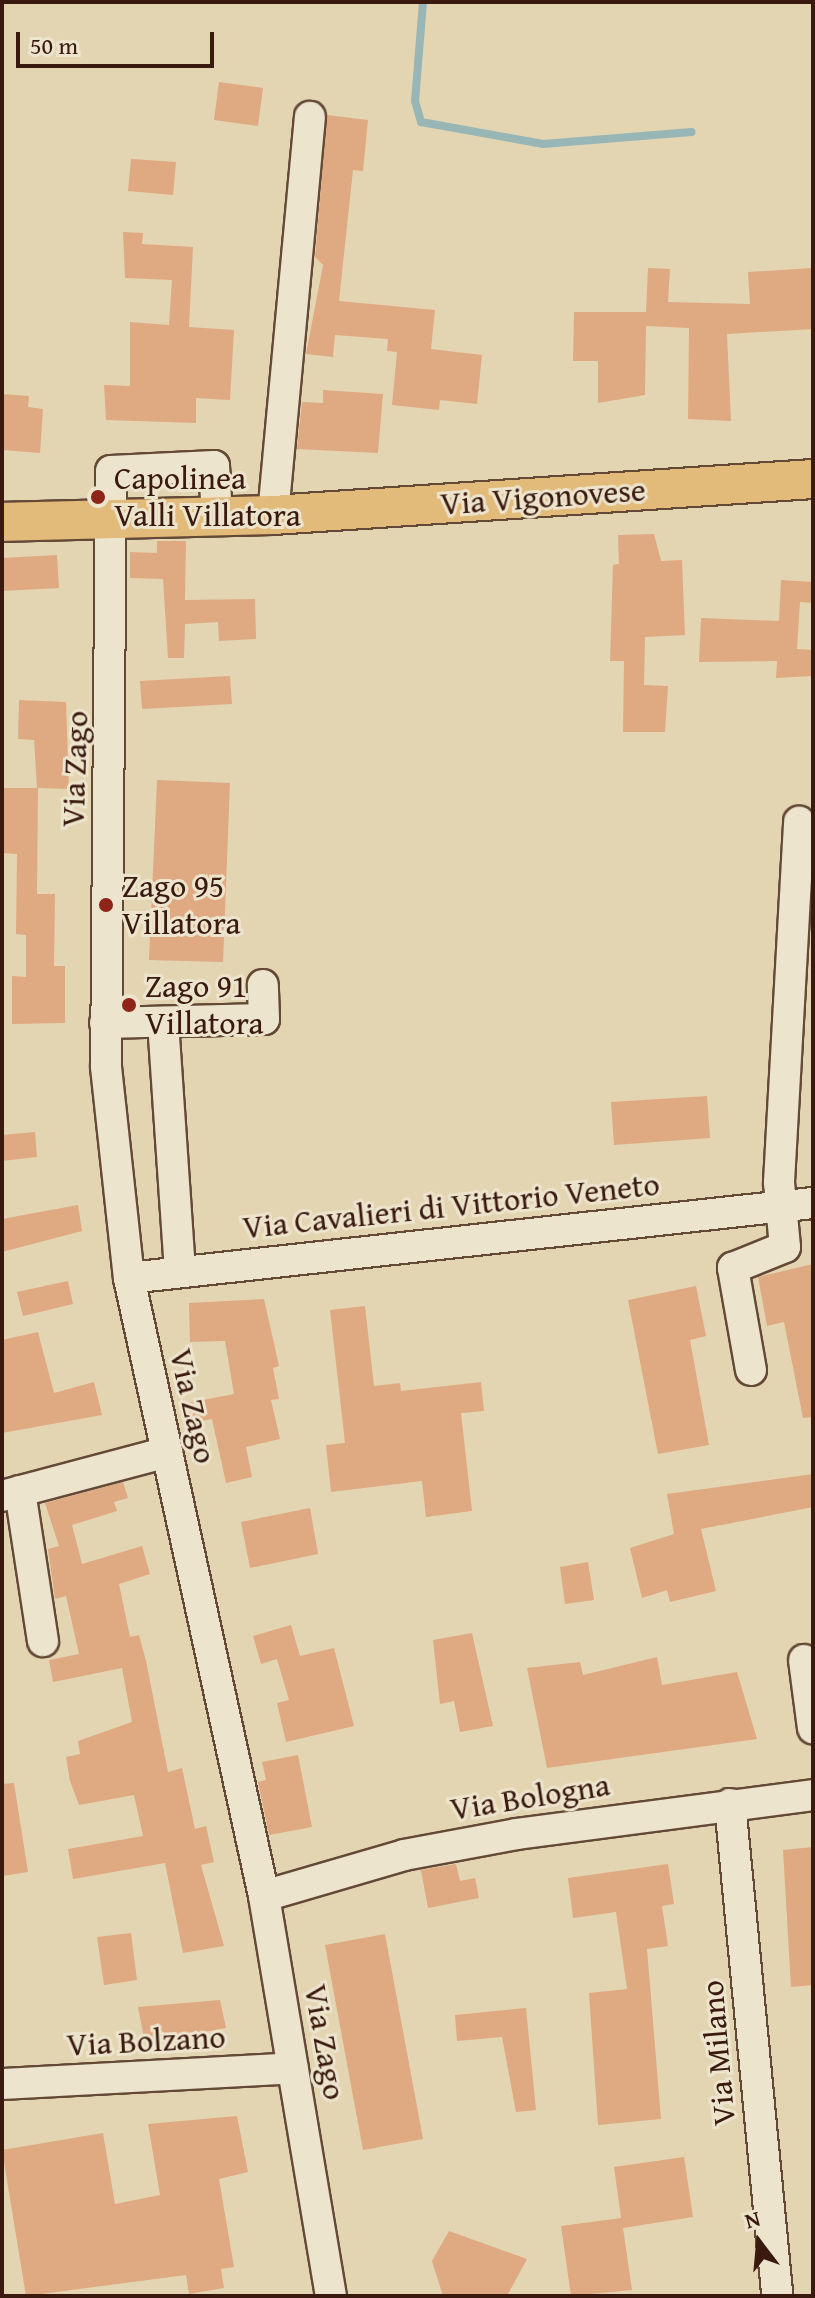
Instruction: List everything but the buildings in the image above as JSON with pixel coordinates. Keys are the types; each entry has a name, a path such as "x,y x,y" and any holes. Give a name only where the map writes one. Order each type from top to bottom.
{"main road":[{"name":"Via Vigonovese","path":"2,522 273,515 813,479"}],"street":[{"path":"273,515 310,117"},
{"name":"Via Zago","path":"110,519 105,1023 129,1278 264,1896 331,2296"},
{"path":"751,1370 733,1268 785,1247 781,1206 799,822"},
{"path":"105,1023 264,1019 263,985"},
{"path":"163,1022 180,1271"},
{"name":"Via Cavalieri di Vittorio Veneto","path":"129,1278 813,1203"},
{"path":"43,1641 11,1493 167,1452"},
{"path":"804,1660 813,1728"},
{"name":"Via Bologna","path":"264,1896 404,1855 730,1804 813,1795"},
{"name":"Via Milano","path":"730,1804 777,2296"},
{"name":"Via Bolzano","path":"2,2084 293,2068"}],"waterway":[{"path":"423,2 415,101 421,122 543,144 692,132"}],"place":[{"name":"Capolinea Valli Villatora","path":"98,497"},
{"name":"Zago 95 Villatora","path":"106,905"},
{"name":"Zago 91 Villatora","path":"129,1005"}]}
